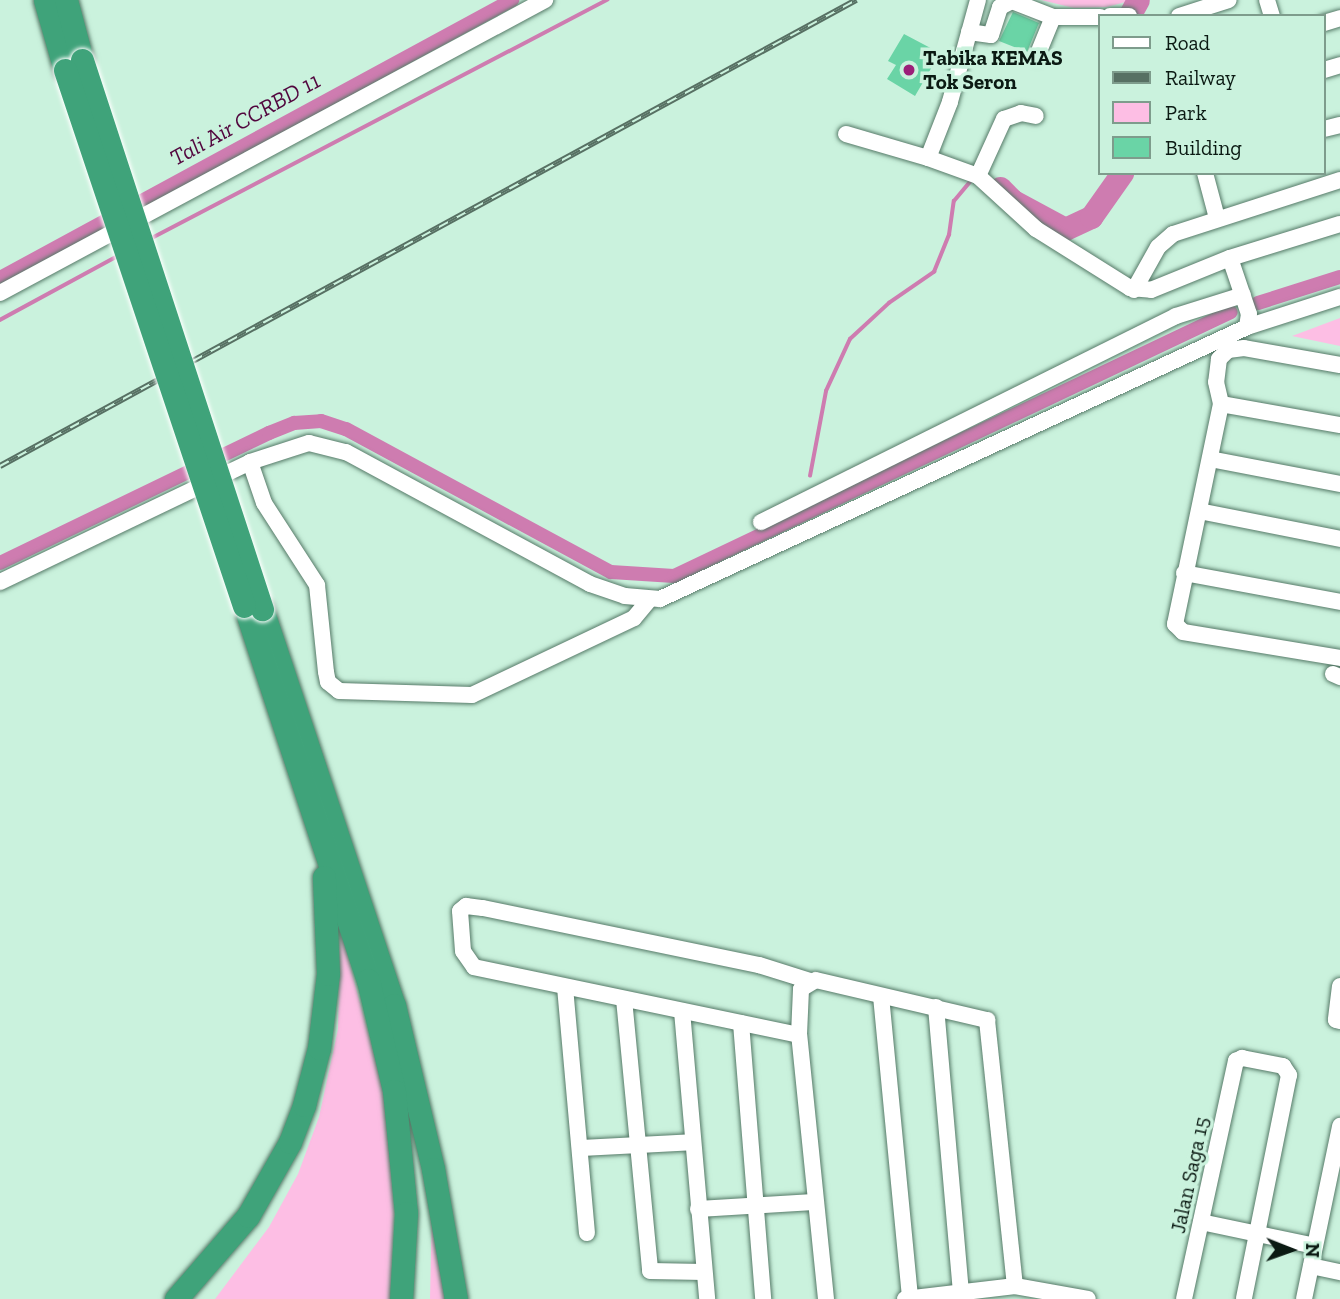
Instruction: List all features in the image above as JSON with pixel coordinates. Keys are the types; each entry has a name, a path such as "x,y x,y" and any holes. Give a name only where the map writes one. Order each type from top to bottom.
{"highway":[{"path":"45,0 74,65 331,844 381,975 406,1094 417,1216 412,1299"},
{"path":"66,0 74,65"},
{"path":"176,1299 248,1216 290,1142 304,1105 319,1048 328,974 331,844"},
{"path":"331,844 368,979 394,1091 406,1213 401,1299"},
{"path":"331,844 394,1005 433,1169 456,1299"}],"street":[{"path":"0,293 545,0"},
{"path":"928,158 978,0"},
{"path":"1185,14 1229,0"},
{"path":"969,32 991,35 1000,7 1012,1 1054,17 1098,16"},
{"path":"1037,56 1054,17"},
{"path":"978,176 1004,119 1021,113 1036,116"},
{"path":"846,134 978,176 1036,229 1134,290 1151,290 1230,258 1340,224"},
{"path":"1206,175 1217,218"},
{"path":"1134,290 1164,240 1217,218 1340,180"},
{"path":"1230,258 1249,314 1247,327"},
{"path":"761,522 1176,316 1243,295"},
{"path":"0,582 250,462 299,444 335,448 590,584 649,600 680,593 1247,327 1340,297"},
{"path":"1340,365 1233,348 1219,359 1216,382 1221,404 1175,624 1183,632 1340,659"},
{"path":"1221,404 1340,425"},
{"path":"1210,458 1340,484"},
{"path":"250,462 264,503 317,585 328,682 339,691 472,695 634,618 649,600"},
{"path":"1199,511 1340,539"},
{"path":"1184,573 1340,602"},
{"path":"799,1035 474,967 463,951 460,911 466,906 483,908 760,965 810,981 981,1016 990,1026 1015,1286"},
{"path":"810,981 800,995 799,1035 826,1299"},
{"path":"1338,1021 1340,986"},
{"path":"565,987 587,1233"},
{"path":"881,996 908,1299 961,1293 981,1295 1015,1286 1034,1293 1088,1299"},
{"path":"624,999 650,1272 704,1272"},
{"path":"936,1007 961,1293"},
{"path":"682,1011 707,1299"},
{"path":"740,1023 763,1299"},
{"name":"Jalan Saga 15","path":"1184,1299 1236,1061 1283,1066 1289,1075 1258,1234"},
{"path":"1304,1299 1337,1152 1340,1126"},
{"path":"580,1148 693,1142"},
{"path":"698,1209 814,1202"},
{"path":"1201,1222 1315,1246"},
{"path":"1244,1299 1258,1234"},
{"path":"1311,1266 1340,1272"}],"green space":[{"path":"1041,0 1133,0 1107,7 1074,8"},
{"path":"1340,318 1340,346 1292,336"},
{"path":"340,927 384,1093 394,1212 390,1299 215,1299 269,1227 298,1174 319,1117 338,1029"},
{"path":"432,1205 447,1299 430,1299"}],"building":[{"path":"1013,12 1039,23 1027,52 999,41"},
{"path":"904,34 940,53 915,96 887,79 896,65 888,61"}],"waterway":[{"name":"Tali Air CCRBD 11","path":"0,278 512,0"},
{"path":"150,239 607,0"},
{"path":"1130,14 1138,0"},
{"path":"1000,188 1013,201 1065,229 1091,217 1121,175"},
{"path":"810,476 826,391 850,339 889,303 934,272 949,235 954,201 970,182"},
{"path":"0,320 118,256"},
{"path":"1258,303 1340,277"},
{"path":"0,563 269,433 294,423 321,421 346,429 611,572 674,576 1231,312"}],"railway":[{"path":"0,466 856,0"}],"place":[{"name":"Tabika KEMAS Tok Seron","path":"909,70"}]}
